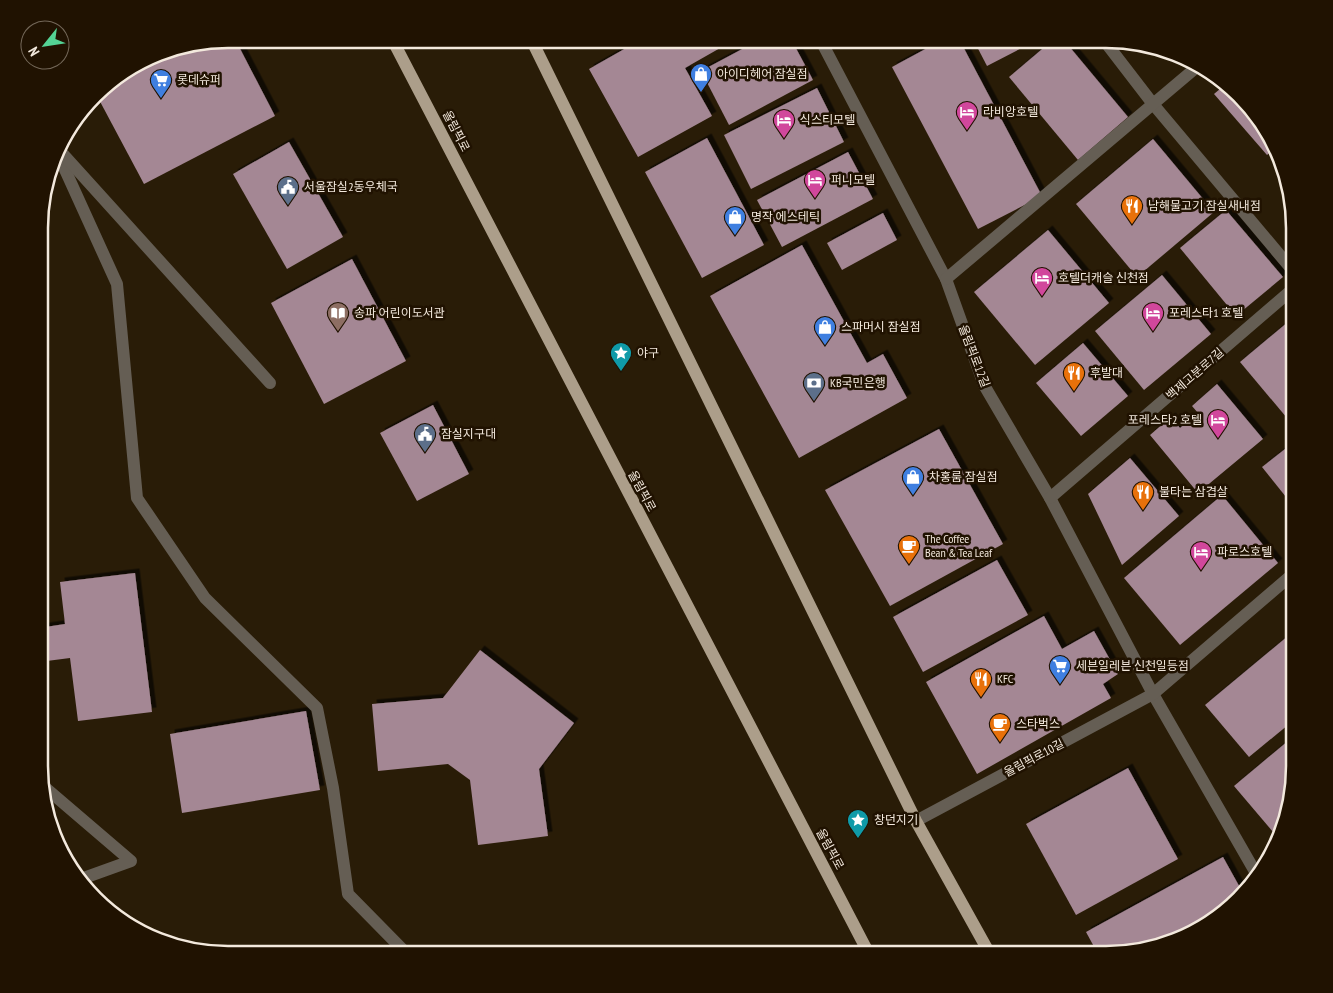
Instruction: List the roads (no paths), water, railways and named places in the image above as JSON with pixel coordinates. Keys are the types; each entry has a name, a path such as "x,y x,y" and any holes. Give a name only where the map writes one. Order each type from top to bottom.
{"main road":[{"name":"올림픽로","path":"397,48 865,946"},
{"path":"534,48 916,821 986,946"}],"street":[{"name":"올림픽로12길","path":"825,48 946,279 984,385 1050,498 1153,694"},
{"path":"1110,48 1153,104 1286,262"},
{"path":"946,279 1193,70"},
{"path":"63,155 270,383"},
{"path":"61,157 117,284 137,498 205,598 317,708 333,788 348,894 399,946"},
{"name":"백제고분로7길","path":"1050,498 1286,295"},
{"name":"올림픽로10길","path":"916,821 1153,694 1286,581"},
{"path":"1153,694 1253,869"},
{"path":"49,791 131,862 87,877"}],"place":[{"name":"아이디헤어 잠실점","path":"701,93"},
{"name":"롯데슈퍼","path":"161,99"},
{"name":"라비앙호텔","path":"967,131"},
{"name":"식스티모텔","path":"784,139"},
{"name":"퍼니모텔","path":"815,199"},
{"name":"서울잠실2동우체국","path":"288,206"},
{"name":"남해물고기 잠실새내점","path":"1132,225"},
{"name":"명작 에스테틱","path":"735,236"},
{"name":"호텔더캐슬 신천점","path":"1042,297"},
{"name":"송파 어린이도서관","path":"338,332"},
{"name":"포레스타1 호텔","path":"1153,332"},
{"name":"스파머시 잠실점","path":"825,346"},
{"name":"야구","path":"621,372"},
{"name":"후발대","path":"1074,392"},
{"name":"KB국민은행","path":"814,402"},
{"name":"포레스타2 호텔","path":"1218,439"},
{"name":"잠실지구대","path":"425,453"},
{"name":"차홍룸 잠실점","path":"913,496"},
{"name":"불타는 삼겹살","path":"1143,511"},
{"name":"The Coffee Bean & Tea Leaf","path":"909,565"},
{"name":"파로스호텔","path":"1201,571"},
{"name":"세븐일레븐 신천일등점","path":"1060,685"},
{"name":"KFC","path":"981,698"},
{"name":"스타벅스","path":"1000,743"},
{"name":"창던지기","path":"858,839"}]}
